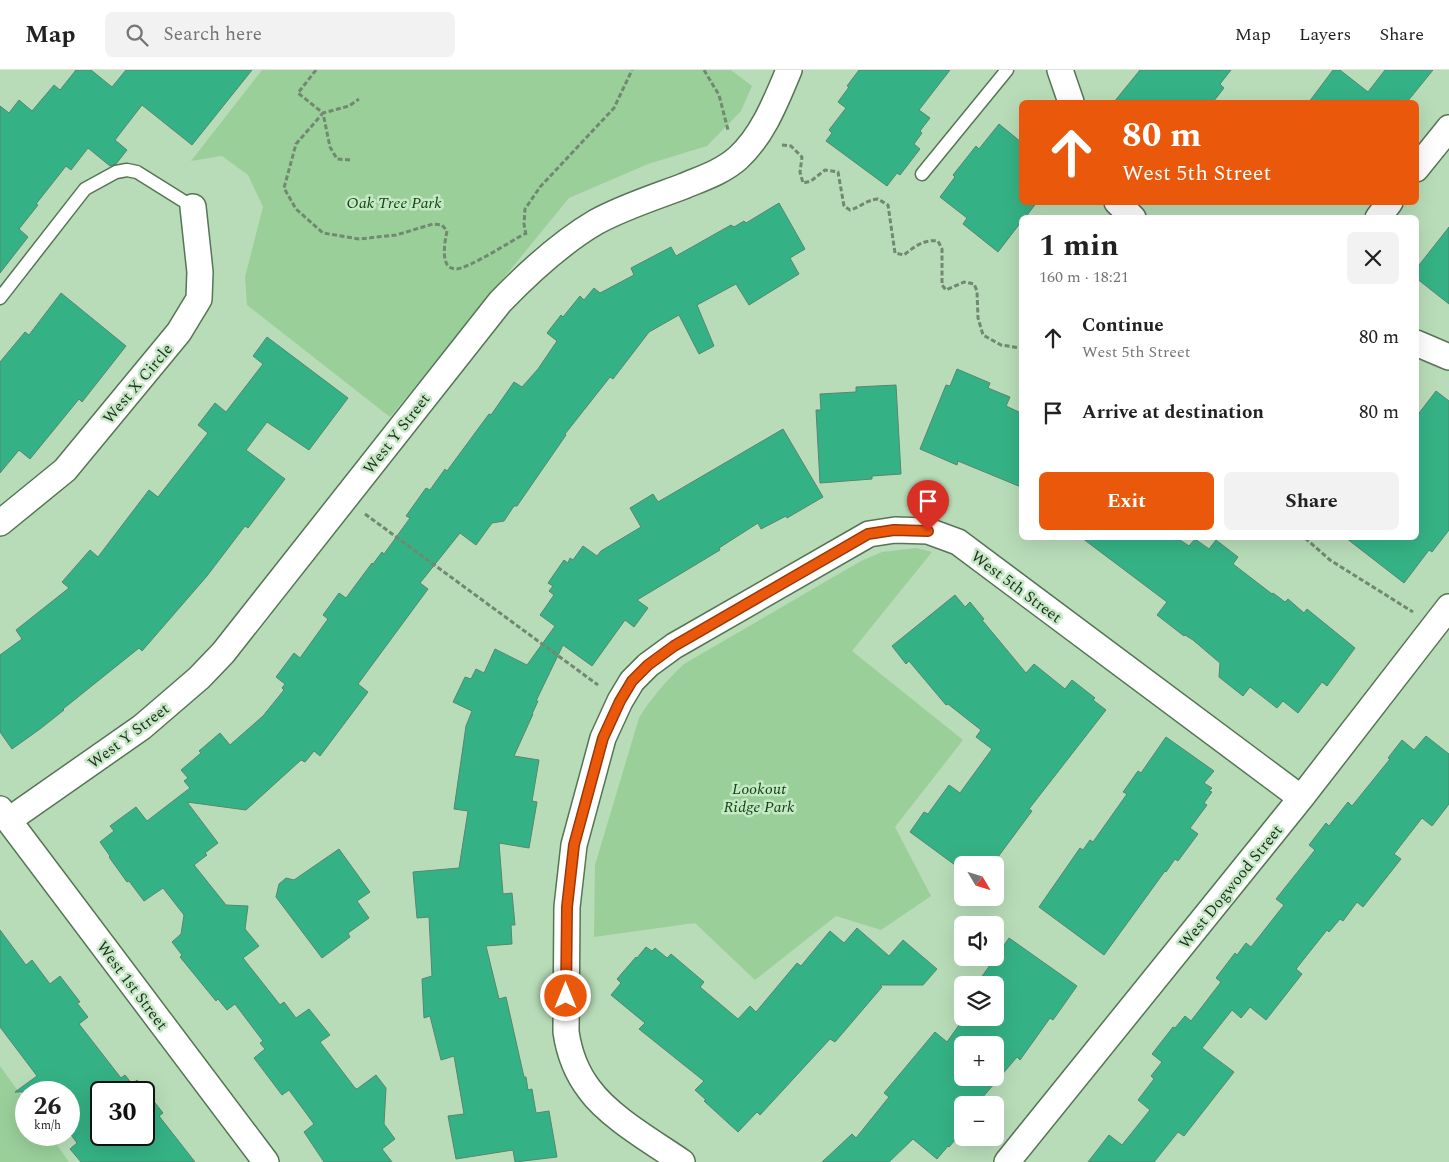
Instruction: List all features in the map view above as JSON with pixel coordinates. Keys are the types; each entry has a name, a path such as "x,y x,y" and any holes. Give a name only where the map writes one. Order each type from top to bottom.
{"street":[{"name":"West Y Street","path":"4,814 142,728 199,678 223,653 500,302 532,270 562,245 596,222 716,173 738,158 767,119 789,70"},
{"path":"1060,70 1070,100"},
{"path":"1419,165 1449,128"},
{"path":"1120,205 1130,215"},
{"name":"West X Circle","path":"0,523 66,470 179,332 199,299 200,272 193,207"},
{"path":"1419,344 1449,357"},
{"name":"West 5th Street","path":"626,691 648,665 674,646 868,534 894,530 928,531 958,542 1301,798"},
{"name":"West Dogwood Street","path":"1006,1162 1301,798 1442,616"},
{"path":"626,691 603,738 574,845 567,907 566,1032 569,1050 577,1069 589,1089 628,1125 682,1162"},
{"name":"West 1st Street","path":"4,814 266,1162"}],"lane":[{"path":"922,174 1007,70"},
{"path":"0,298 84,189 116,172 127,170 136,172 193,207"}],"path":[{"path":"316,70 298,93 323,113 330,147 336,159 350,160"},
{"path":"532,270 524,224 525,209 540,187 614,108 632,70"},
{"path":"704,70 719,95 728,130 753,140 791,146 802,157 800,172 803,183 811,181 825,170 838,172 844,206 850,210 869,200 878,199 888,205 895,254 904,255 918,245 930,240 938,241 942,249 942,285 946,290 964,282 974,284 977,291 978,318 982,335 1001,345 1019,348"},
{"path":"359,99 348,106 323,113 296,144 284,188 296,209 323,233 359,239 396,235 432,224 442,225 447,231 444,246 445,260 450,267 456,269 468,265 526,233"},
{"path":"344,499 626,691"},
{"path":"1306,540 1330,560 1442,616"}],"green space":[{"name":"Oak Tree Park","path":"262,70 731,70 752,86 741,111 707,146 648,164 569,198 390,417 247,305 245,277 263,207 248,175 222,156 191,161"},
{"name":"Lookout Ridge Park","path":"916,548 932,552 852,651 963,740 895,827 931,896 881,930 836,916 755,980 695,923 594,937 595,865 639,718 649,703 684,664 861,561 882,552"},
{"path":"0,1066 15,1087 15,1146 58,1146 69,1162 0,1162"}],"building":[{"path":"76,70 91,70 112,87 126,70 252,70 192,145 142,105 115,140 127,150 116,164 110,166 88,148 71,170 66,166 36,204 38,205 19,229 28,237 0,273 0,106 9,113 19,100 32,111 54,85 60,90"},
{"path":"859,70 950,70 919,110 930,118 920,131 922,133 914,144 920,149 900,175 897,173 887,186 826,141 832,133 829,130 846,108 838,102"},
{"path":"1140,70 1231,70 1220,84 1224,88 1215,100 1116,100"},
{"path":"1333,70 1340,70 1368,92 1385,70 1433,70 1409,100 1310,100"},
{"path":"999,124 1019,140 1019,205 1035,205 1027,215 1019,215 1019,225 998,252 963,224 967,218 940,197 955,177 953,175 976,146 979,149"},
{"path":"779,203 805,249 790,258 799,274 749,305 736,284 697,305 714,346 699,354 679,315 649,332 613,379 610,377 565,434 517,506 514,506 504,521 492,523 476,545 460,533 420,583 428,589 358,684 368,692 320,756 314,751 305,762 301,760 246,810 187,802 218,843 194,865 226,905 248,906 245,929 259,946 243,958 280,1005 284,1002 296,1018 309,1009 330,1035 320,1042 355,1088 357,1089 376,1075 386,1088 384,1124 395,1139 382,1149 392,1162 324,1162 304,1132 314,1124 289,1090 282,1095 254,1058 265,1049 260,1043 263,1041 235,1004 227,1010 218,999 216,1001 180,957 182,955 172,942 181,934 184,915 163,888 144,901 129,881 127,882 100,842 114,831 110,826 136,807 147,821 190,788 184,781 188,778 181,770 220,733 230,745 263,716 284,690 282,688 285,684 276,677 294,653 300,658 328,619 323,615 339,593 346,598 372,563 382,552 384,554 410,518 406,516 426,488 430,490 445,469 447,471 514,382 522,387 538,369 557,341 547,333 561,315 563,317 580,296 584,300 594,288 600,293 634,275 631,268 671,247 676,256 731,225 734,227 744,221 746,223"},
{"path":"1449,227 1449,304 1419,280 1419,265"},
{"path":"61,293 126,346 82,402 79,399 30,459 19,450 0,473 0,362 25,332 29,335"},
{"path":"267,337 348,398 309,450 267,422 246,450 285,479 248,528 245,526 207,576 142,651 139,648 64,710 12,749 0,732 0,655 22,639 16,630 69,588 62,582 90,550 98,557 149,490 158,497 208,433 198,425 215,403 226,412 263,364 253,356"},
{"path":"957,369 990,383 988,388 1010,397 1006,406 1019,412 1019,486 958,461 957,465 920,449 946,385 950,386"},
{"path":"896,385 901,474 872,476 872,479 820,483 816,410 821,410 820,394 856,392 856,387"},
{"path":"1436,391 1449,401 1449,530 1432,552 1429,550 1404,583 1349,540 1419,540 1419,413"},
{"path":"783,429 823,497 787,518 786,516 761,529 758,523 719,548 720,550 637,600 648,608 634,627 625,620 592,666 563,645 536,701 538,701 533,714 514,756 539,760 532,801 537,802 529,848 499,843 503,894 512,893 515,925 511,925 512,944 486,946 499,999 506,997 524,1077 526,1077 528,1090 532,1089 536,1113 549,1111 557,1157 515,1162 513,1150 456,1159 448,1116 464,1114 454,1056 441,1060 430,1016 424,1018 422,979 432,976 429,917 417,918 413,872 459,868 468,811 454,809 466,726 472,711 453,702 465,677 471,679 476,669 484,673 495,649 527,665 555,626 540,615 554,595 549,591 553,586 548,583 564,560 568,563 570,558 573,560 583,546 597,556 601,551 641,527 630,508 653,494 658,502"},
{"path":"1085,540 1180,540 1189,546 1196,540 1209,549 1216,540 1238,557 1233,564 1285,602 1288,599 1304,613 1307,609 1355,648 1327,686 1322,682 1298,713 1283,701 1277,708 1250,687 1243,696 1219,677 1220,663 1193,640 1184,636 1157,615 1167,602"},
{"path":"955,595 965,607 970,602 984,619 982,620 1026,673 1034,664 1065,689 1072,680 1095,698 1093,700 1106,710 1029,809 1032,811 999,856 954,856 954,864 910,832 924,812 928,814 949,785 960,793 992,749 976,737 981,730 948,704 946,705 909,661 906,664 892,646"},
{"path":"1426,736 1449,754 1449,804 1432,826 1422,818 1394,854 1401,859 1363,907 1357,902 1343,921 1340,919 1329,932 1327,930 1296,969 1302,974 1266,1020 1250,1007 1241,1018 1232,1010 1202,1048 1234,1072 1184,1136 1178,1132 1154,1162 1088,1162 1109,1135 1122,1145 1150,1110 1138,1100 1154,1079 1151,1076 1162,1062 1152,1054 1173,1027 1175,1028 1185,1016 1191,1021 1221,982 1216,978 1235,953 1237,955 1246,943 1251,947 1284,905 1276,899 1315,850 1309,845 1326,823 1329,826 1348,802 1352,806 1390,759 1388,758 1402,740 1414,750"},
{"path":"1166,737 1214,771 1204,783 1212,788 1209,791 1212,792 1204,803 1207,805 1190,828 1198,834 1178,861 1175,859 1165,871 1104,955 1039,907 1080,848 1083,850 1090,840 1093,842 1127,794 1123,792 1138,771 1141,773"},
{"path":"339,849 370,892 357,901 369,918 348,933 350,937 322,958 276,897 279,884 286,878 294,880"},
{"path":"857,928 889,956 903,940 937,969 923,985 880,985 882,987 835,1042 830,1039 760,1115 757,1112 738,1132 704,1101 706,1100 695,1090 704,1081 639,1029 645,1023 611,995 621,983 617,979 636,957 646,947 652,951 655,948 667,958 671,954 704,982 700,987 738,1019 750,1006 756,1012 797,963 801,966 830,931 844,943"},
{"path":"0,930 26,965 32,960 50,984 60,976 80,1002 77,1003 88,1017 79,1024 121,1078 125,1075 130,1081 90,1081 90,1146 155,1146 155,1103 163,1113 159,1116 195,1162 81,1162 70,1149 74,1146 80,1146 80,1081 30,1081 37,1076 0,1027"},
{"path":"1009,938 1077,986 1053,1020 1050,1018 1020,1060 1017,1057 1004,1072 1004,1036 954,1036 954,1086 992,1086 984,1096 954,1096 954,1141 937,1159 913,1139 889,1162 822,1162 852,1134 856,1138 889,1097 884,1093 935,1032 947,1042 958,1026 1004,1026 1004,976 982,976 989,966 1004,966 1004,945"}],"route":[{"path":"566,996 567,907 574,845 603,738 620,701 632,681 648,665 674,646 868,534 894,530 928,531"}]}
